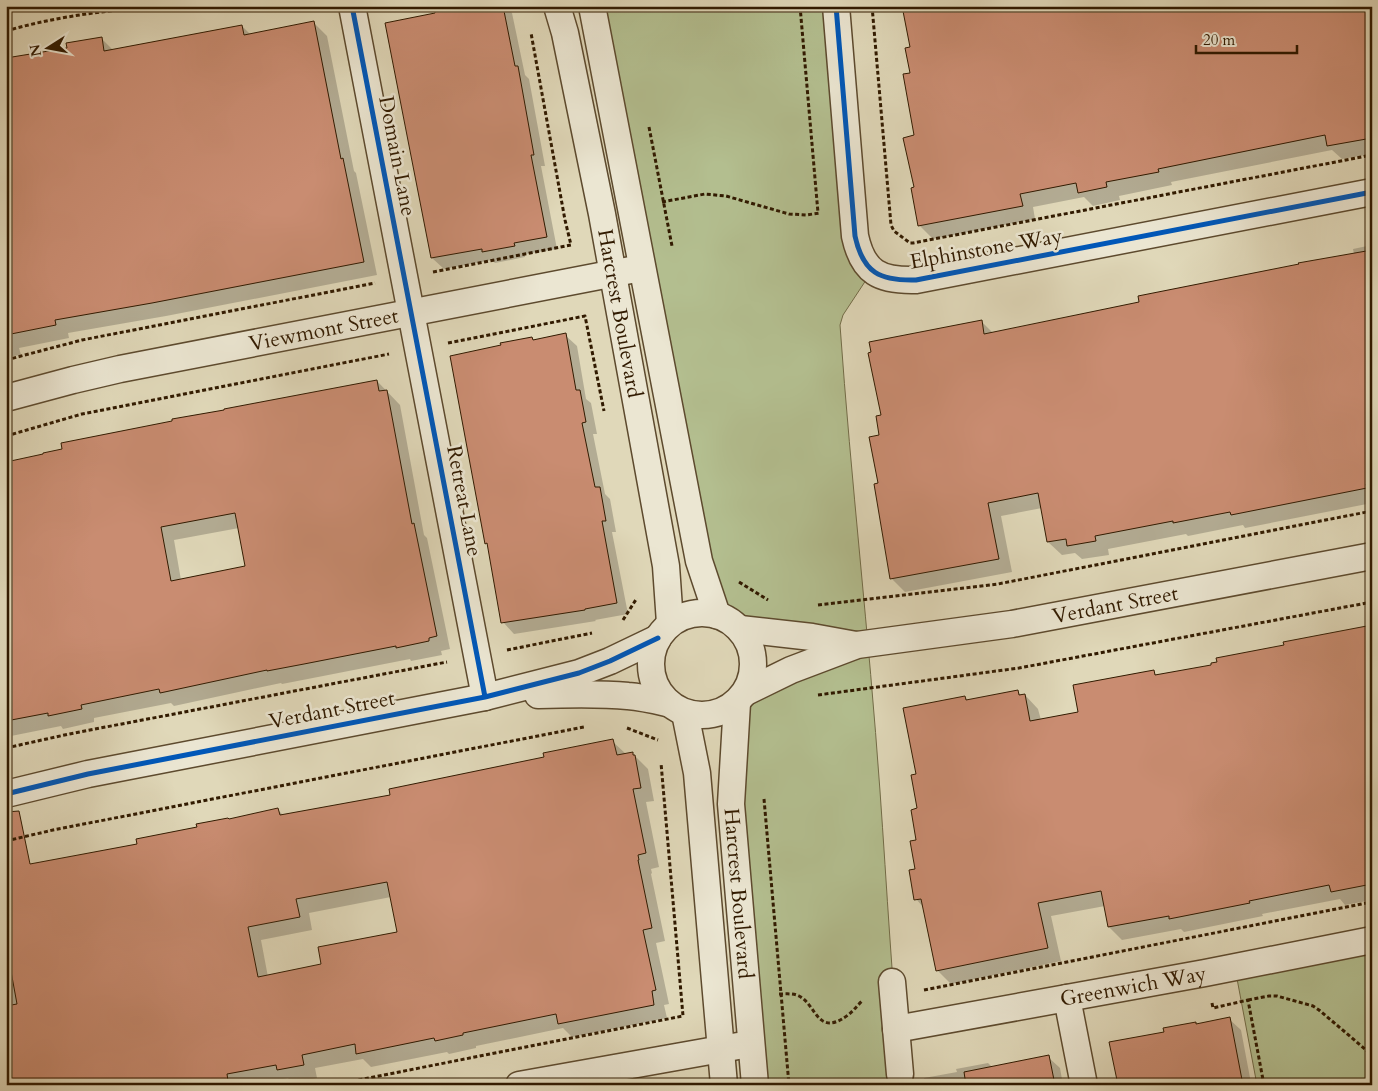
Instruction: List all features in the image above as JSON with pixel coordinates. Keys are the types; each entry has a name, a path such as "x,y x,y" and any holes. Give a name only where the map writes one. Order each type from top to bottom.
{"street":[{"name":"Domain Lane","path":"352,6 411,312"},
{"name":"Harcrest Boulevard","path":"557,6 567,42 602,214 666,566 664,631"},
{"name":"Harcrest Boulevard","path":"592,6 699,561 717,615"},
{"name":"Elphinstone Way","path":"836,6 855,236 864,261 872,271 893,280 916,280 1372,192"},
{"name":"Viewmont Street","path":"6,398 120,369 641,268"},
{"name":"Retreat Lane","path":"411,312 485,697"},
{"name":"Verdant Street","path":"742,697 790,670 857,645 1012,624 1372,556"},
{"path":"702,612 717,615 730,620 740,629 750,643 754,659 752,676 742,697 725,711 712,716 698,716 676,708 656,688 651,672 652,655 664,631 685,615 702,612"},
{"name":"Verdant Street","path":"740,629 857,645"},
{"name":"Verdant Street","path":"6,794 88,774 485,697 579,673 625,654 664,631"},
{"name":"Verdant Street","path":"485,697 576,693 630,696 676,708"},
{"name":"Harcrest Boulevard","path":"742,697 731,804 755,1085"},
{"name":"Harcrest Boulevard","path":"676,708 698,773 724,1085"},
{"name":"Greenwich Way","path":"896,1029 1205,973 1372,940"},
{"path":"892,982 900,1074"},
{"path":"1067,998 1084,1085"},
{"path":"518,1085 751,1044"}],"path":[{"path":"6,31 97,12 163,6"},
{"path":"800,6 818,213"},
{"path":"872,6 891,225 894,231 910,243 1372,155"},
{"path":"429,272 571,245 529,27"},
{"path":"648,121 673,249"},
{"path":"657,203 712,194 726,196 789,214 827,212"},
{"path":"6,360 82,340 378,282"},
{"path":"442,344 585,316 605,415"},
{"path":"6,436 82,414 391,354"},
{"path":"810,606 998,584 1372,511"},
{"path":"735,579 775,604"},
{"path":"622,621 640,594"},
{"path":"813,696 1018,668 1372,602"},
{"path":"501,651 594,632"},
{"path":"6,748 69,734 450,661"},
{"path":"6,841 53,830 589,726"},
{"path":"622,727 660,740"},
{"path":"333,1085 683,1016 661,759"},
{"path":"764,790 788,1085"},
{"path":"917,992 1372,902"},
{"path":"1205,973 1213,1008 1269,996 1277,996 1313,1006 1372,1057"},
{"path":"781,994 798,996 804,1000 820,1020 830,1022 846,1016 862,1001 867,999"},
{"path":"1248,1000 1264,1085"}],"green space":[{"path":"592,6 836,6 872,271 843,315 840,325 876,733 892,975 902,1085 755,1085 737,703 856,646 740,629 730,621 717,615"},
{"path":"1372,940 1372,1085 1257,1085 1235,968"}],"building":[{"path":"455,6 503,6 515,66 518,66 534,155 531,155 547,237 514,243 515,246 482,252 482,249 431,258 385,23 435,13 435,10"},
{"path":"902,6 1372,6 1372,138 1327,146 1325,135 1158,169 1159,172 1106,182 1107,187 1078,193 1076,183 1020,194 1023,206 918,226 911,188 914,187 903,138 914,135 903,74 910,73 905,48 910,47"},
{"path":"314,21 341,159 343,158 364,262 55,320 56,325 6,335 6,58 67,48 66,43 102,37 104,51 242,25 244,35"},
{"path":"1372,250 1372,484 1366,484 1367,488 1231,515 1230,512 1095,536 1096,541 1067,546 1066,539 1047,542 1038,493 988,503 999,559 890,579 874,484 878,483 869,437 879,435 876,416 881,415 868,353 871,352 869,342 982,320 984,334 1139,302 1138,296 1298,263"},
{"path":"566,333 576,390 580,390 586,422 582,423 595,487 600,487 606,521 602,521 617,603 501,623 450,356 501,345 500,343 532,337 533,340"},
{"path":"377,380 379,391 387,390 412,524 414,523 437,636 429,638 429,641 396,648 396,646 267,670 160,693 159,689 81,705 82,709 48,716 48,713 6,721 6,462 62,449 61,443","holes":["235,513 245,566 171,581 161,527"]},
{"path":"1372,625 1372,884 1331,892 1329,885 1169,919 1169,916 1108,927 1101,891 1038,903 1048,948 936,971 921,899 914,900 909,870 915,869 910,841 916,840 911,810 917,808 911,775 916,774 903,708 965,696 966,700 1018,690 1019,695 1025,694 1030,721 1078,712 1073,685 1154,670 1155,675 1211,665 1211,663 1217,662 1216,658 1284,645 1283,642"},
{"path":"613,739 617,755 633,752 633,755 635,755 641,788 633,789 646,853 638,855 638,860 652,928 643,930 656,990 652,991 654,1005 558,1024 556,1014 463,1033 463,1035 435,1041 434,1038 356,1054 355,1044 302,1055 304,1065 277,1070 276,1065 227,1074 228,1081 209,1085 6,1085 6,1006 17,1004 6,944 6,812 19,811 30,864 137,844 136,839 197,827 196,824 278,808 280,815 390,795 389,789 544,757 543,753","holes":["387,882 397,932 318,947 321,964 258,977 248,927 300,917 296,899"]},
{"path":"1230,1017 1243,1085 1118,1085 1109,1042 1164,1032 1163,1028"},
{"path":"1049,1055 1055,1085 966,1085 964,1072"}],"cycle path":[{"path":"352,6 485,697"},
{"path":"836,6 855,236 863,259 875,272 883,276 892,279 916,280 1372,192"},
{"path":"6,794 88,774 485,697 579,673 610,661 658,638"}]}
